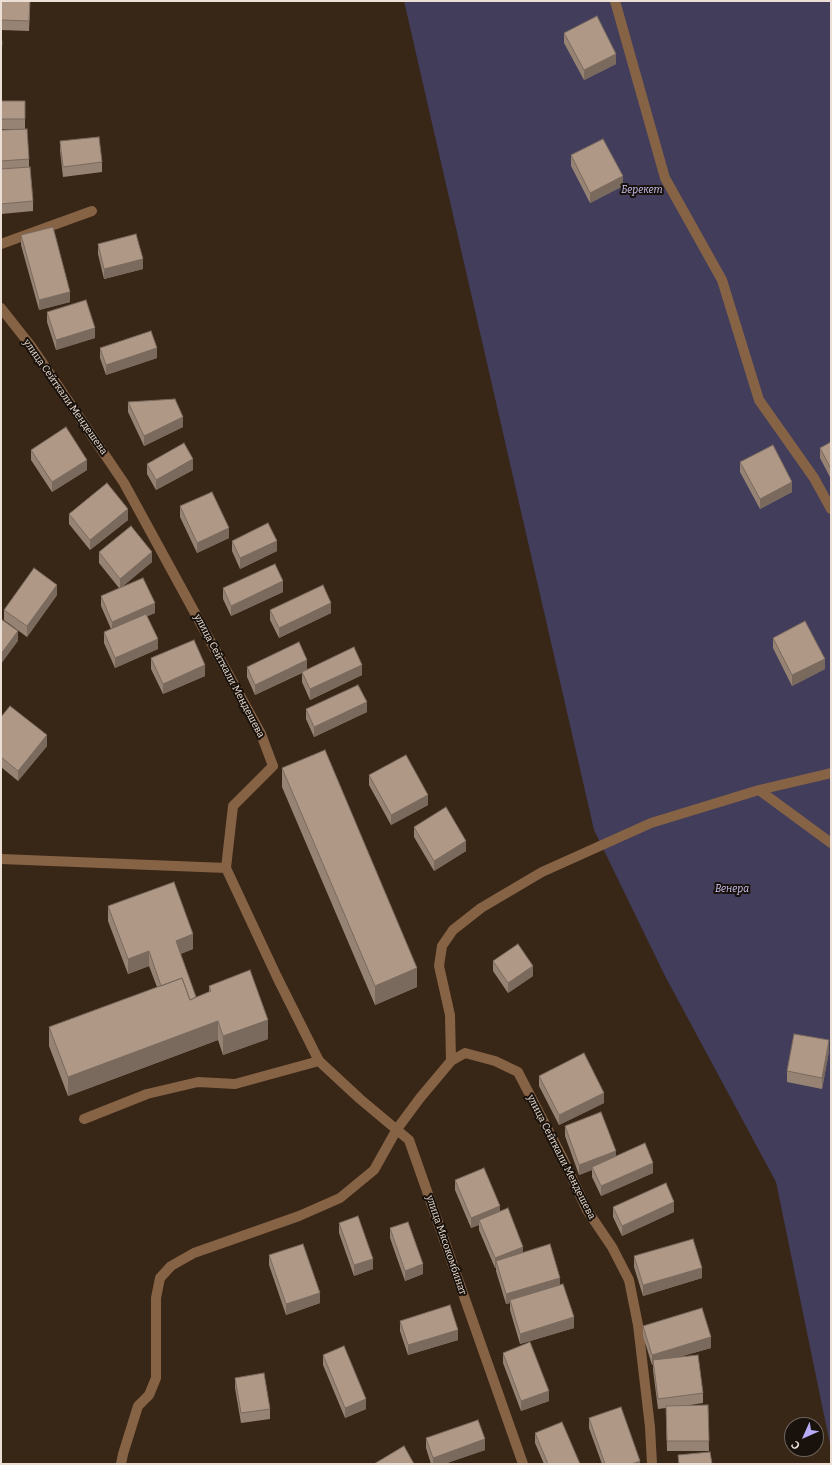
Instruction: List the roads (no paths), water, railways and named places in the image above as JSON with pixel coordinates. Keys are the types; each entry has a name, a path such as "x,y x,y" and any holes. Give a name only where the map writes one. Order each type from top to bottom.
{"street":[{"path":"615,1 666,178 722,280 759,400 814,478 831,509"},
{"path":"1,244 92,211"},
{"name":"улица Сейткали Мендешева","path":"1,308 31,346 124,483 261,734 273,766 233,806 226,868"},
{"path":"451,1061 450,1015 439,966 442,946 453,930 481,908 550,869 651,823 759,790 831,773"},
{"path":"759,790 831,843"},
{"path":"1,859 226,868 277,977 319,1061 235,1084 198,1082 147,1094 84,1119"},
{"name":"улица Сейткали Мендешева","path":"121,1464 138,1406 149,1395 156,1378 156,1298 160,1278 171,1266 194,1253 299,1216 340,1198 374,1170 397,1129 420,1098 451,1061 466,1053 495,1060 518,1072 562,1157 587,1210 612,1247 628,1280 638,1325 650,1427 652,1464"},
{"name":"улица Мясокомбинат","path":"319,1061 360,1100 409,1140 523,1464"}],"park label":[{"name":"Берекет","path":"642,190"},
{"name":"Венера","path":"732,889"}]}
